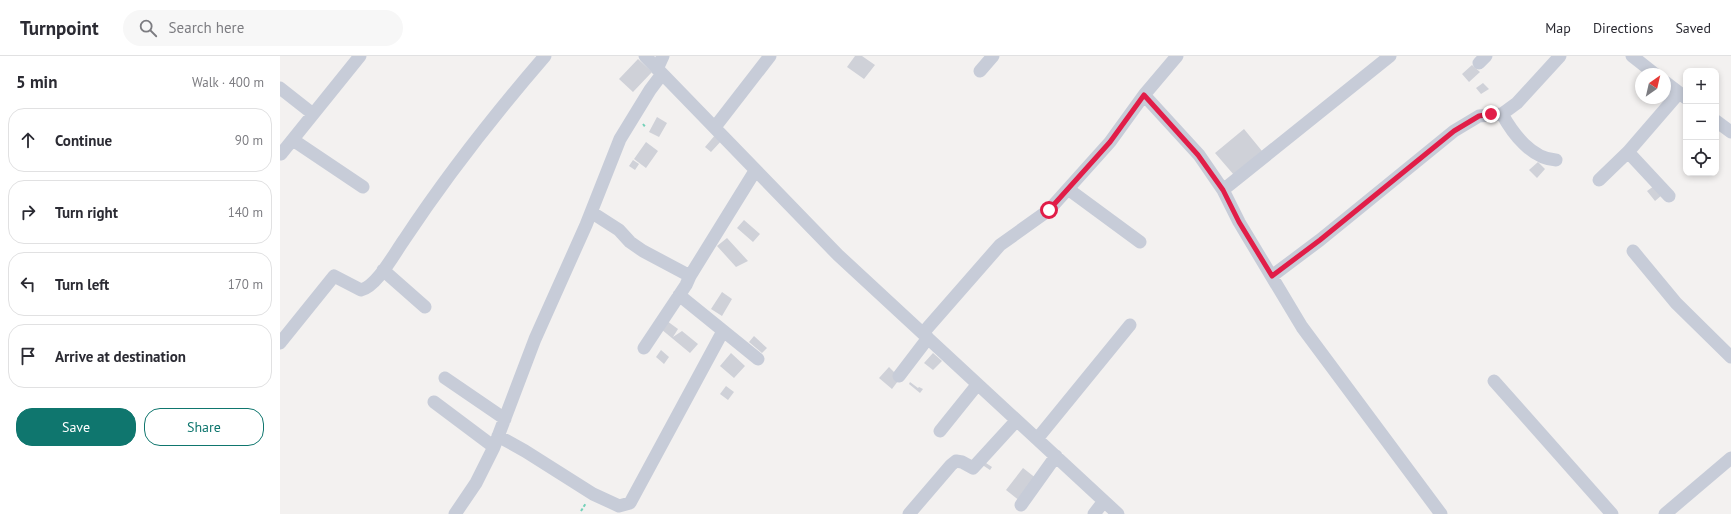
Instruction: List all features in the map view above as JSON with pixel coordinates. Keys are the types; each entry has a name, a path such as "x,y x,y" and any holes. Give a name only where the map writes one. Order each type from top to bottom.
{"street":[{"path":"281,154 360,56"},
{"path":"280,343 334,276 361,290 369,286 383,270 473,142 545,56"},
{"path":"645,56 716,127 755,171 838,255 1118,514"},
{"path":"455,514 476,483 496,442 535,340 591,212 620,139 660,72 663,56"},
{"path":"716,127 770,56"},
{"path":"980,71 993,56"},
{"path":"899,376 926,336 1000,245 1049,210 1110,142 1144,95 1176,56"},
{"path":"1223,190 1390,56"},
{"path":"1272,276 1320,240 1454,131 1479,116 1502,114 1517,103 1560,56"},
{"path":"1632,56 1647,68"},
{"path":"1599,180 1683,95 1671,86"},
{"path":"280,88 313,114"},
{"path":"1144,95 1198,155 1223,190 1239,222 1302,328 1441,514"},
{"path":"1502,114 1508,124 1538,156 1547,160 1556,160"},
{"path":"1719,123 1731,132"},
{"path":"293,140 363,187"},
{"path":"1628,152 1669,196"},
{"path":"644,348 679,295 755,171"},
{"path":"1068,189 1140,242"},
{"path":"591,212 619,230 636,246 690,276"},
{"path":"1634,252 1676,303 1731,357"},
{"path":"383,270 425,307"},
{"path":"679,295 758,359"},
{"path":"1037,439 1130,325"},
{"path":"434,402 496,442 526,451 593,494 619,506 625,506 630,503 723,331"},
{"path":"445,378 505,419"},
{"path":"1494,380 1612,514"},
{"path":"940,431 977,385"},
{"path":"909,514 951,465 956,461 962,462 973,468 1016,421"},
{"path":"1021,504 1056,456"},
{"path":"1665,514 1731,458"},
{"path":"1094,514 1104,502"}],"building":[{"path":"855,56 862,56 875,65 864,79 847,67"},
{"path":"638,59 652,72 633,92 619,79"},
{"path":"1472,65 1480,72 1469,82 1462,74"},
{"path":"1483,83 1489,89 1481,94 1476,88"},
{"path":"657,117 667,123 659,137 649,132"},
{"path":"1244,129 1262,151 1234,175 1215,153"},
{"path":"716,134 723,139 711,152 705,147"},
{"path":"646,142 658,151 646,168 634,159"},
{"path":"633,160 639,164 635,170 629,166"},
{"path":"1538,162 1545,169 1537,178 1529,170"},
{"path":"1654,186 1662,195 1655,201 1647,191"},
{"path":"744,220 760,234 753,242 737,228"},
{"path":"727,238 748,261 736,267 717,246"},
{"path":"722,292 732,299 722,316 711,309"},
{"path":"667,321 678,329 673,337 682,331 698,344 690,353 661,329"},
{"path":"754,336 767,348 762,353 749,342"},
{"path":"661,350 669,357 664,364 656,357"},
{"path":"731,353 745,366 734,378 720,366"},
{"path":"933,353 942,361 933,370 924,363"},
{"path":"889,367 895,373 893,376 898,381 892,389 879,378"},
{"path":"910,382 918,388 923,389 920,393 909,384"},
{"path":"726,386 734,392 728,400 720,394"},
{"path":"983,461 992,467 990,470 981,464"},
{"path":"1023,468 1037,479 1020,501 1006,490"}],"route":[{"path":"1049,210 1110,142 1144,95 1198,155 1223,190 1262,263 1272,276 1320,240 1454,131 1468,121 1479,116 1491,114"}]}
